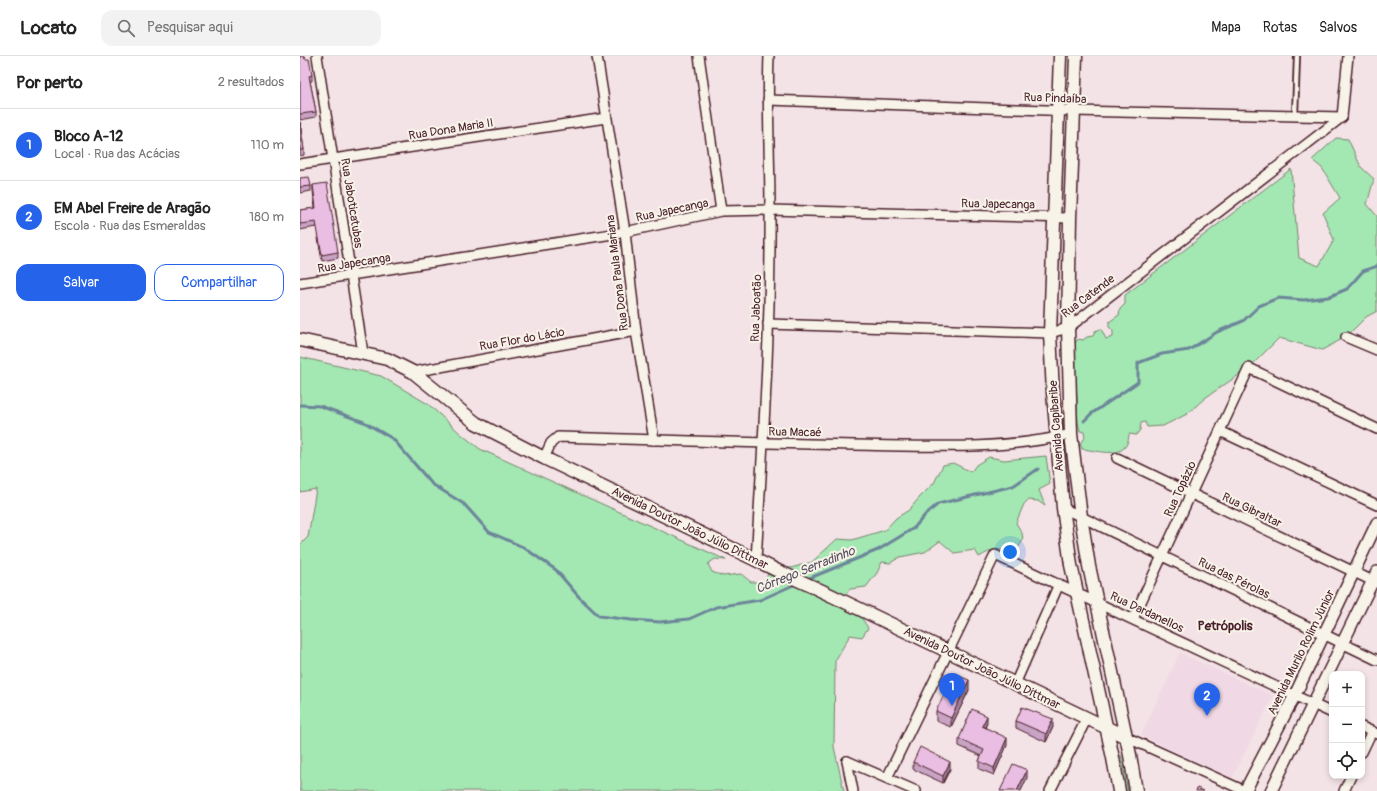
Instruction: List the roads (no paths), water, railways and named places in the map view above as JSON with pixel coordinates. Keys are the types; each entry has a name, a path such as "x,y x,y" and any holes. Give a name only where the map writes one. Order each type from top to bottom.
{"main road":[{"name":"Avenida Capibaribe","path":"1060,56 1050,333 1053,394 1063,508 1071,564 1106,727 1118,791"},
{"name":"Avenida Capibaribe","path":"1076,56 1070,218 1068,328 1071,434 1081,517 1136,791"},
{"name":"Avenida Doutor João Júlio Dittmar","path":"300,340 387,359 413,372 476,423 544,458 1126,737"}],"street":[{"name":"Rua Jaboticatubas","path":"317,56 363,353"},
{"name":"Rua Dona Paula Mariana","path":"597,56 625,232 636,331 654,440"},
{"path":"699,56 721,212"},
{"name":"Rua Jaboatão","path":"756,560 768,324 770,210 768,100 769,56"},
{"path":"1342,117 1348,56"},
{"name":"Rua Pindaíba","path":"768,100 1059,110 1342,117"},
{"name":"Rua Catende","path":"768,324 1050,333 1068,328 1342,117"},
{"name":"Rua Dona Maria II","path":"300,164 606,118"},
{"name":"Rua Japecanga","path":"300,283 625,232 721,212 770,210 1070,218"},
{"name":"Rua Flor do Lácio","path":"413,372 636,331"},
{"path":"1346,336 1377,350"},
{"name":"Rua Topázio","path":"1133,619 1249,368 1377,429"},
{"path":"1220,431 1377,505"},
{"name":"Rua Macaé","path":"544,458 558,437 762,443 970,446 1044,440 1071,434"},
{"name":"Rua Gibraltar","path":"1117,458 1354,572 1375,579"},
{"name":"Rua das Pérolas","path":"1063,508 1377,660"},
{"name":"Avenida Murilo Rolim Júnior","path":"1245,791 1295,695 1377,524"},
{"name":"Rua Dardanellos","path":"948,652 995,554 1329,712"},
{"path":"1271,791 1375,579"},
{"path":"1015,684 1059,584"},
{"path":"887,778 948,652"},
{"path":"1050,791 1087,718"},
{"path":"1365,747 1374,732"},
{"path":"1126,737 1245,791"},
{"path":"853,791 847,761 916,791"},
{"path":"1344,791 1350,779"}],"lane":[{"path":"1295,116 1297,56"}],"waterway":[{"name":"Córrego Serradinho","path":"1084,421 1091,414 1138,382 1138,363 1162,354 1189,350 1217,332 1243,321 1259,306 1278,298 1304,300 1328,297 1347,289 1363,271 1377,266"},
{"name":"Córrego Serradinho","path":"300,405 320,406 364,422 393,439 432,484 464,504 489,532 523,547 556,570 579,597 599,616 660,622 689,619 716,607 760,600 798,583"},
{"name":"Córrego Serradinho","path":"805,580 878,550 914,528 925,515 938,504 1013,486 1038,469"}],"place":[{"name":"Bloco A-12","path":"952,706"},
{"name":"EM Abel Freire de Aragão","path":"1207,716"}],"district":[{"name":"Petrópolis","path":"1225,625"}]}
